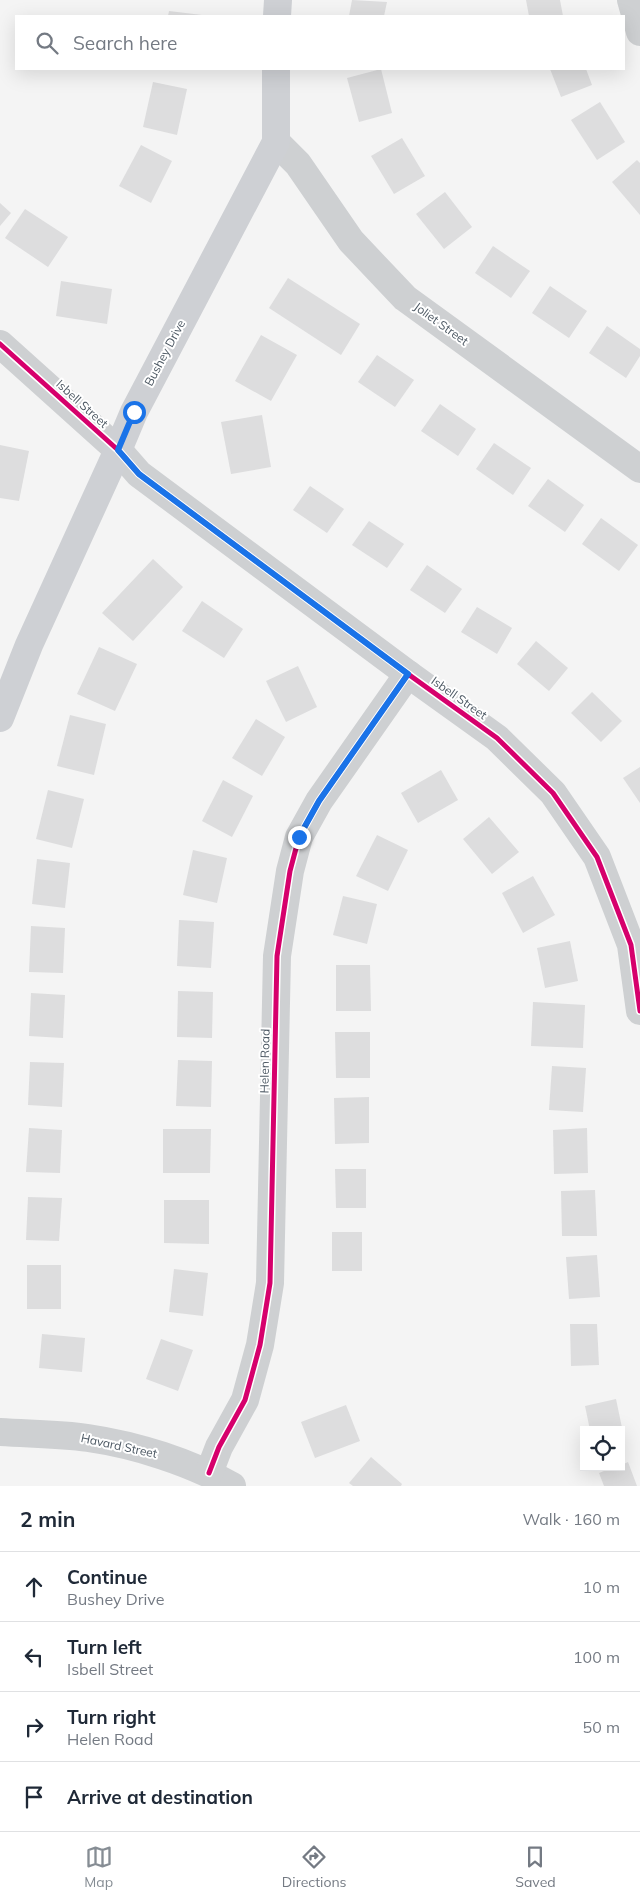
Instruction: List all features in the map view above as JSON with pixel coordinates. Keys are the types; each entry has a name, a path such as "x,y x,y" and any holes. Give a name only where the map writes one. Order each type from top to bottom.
{"street":[{"path":"277,15 278,0"},
{"path":"631,0 640,32"},
{"name":"Bushey Drive","path":"0,718 29,645 134,412 276,142 276,70"},
{"name":"Joliet Street","path":"276,142 298,164 351,241 405,298 640,469"},
{"name":"Isbell Street","path":"0,344 118,450 139,474 408,674 498,738 553,793 597,857 631,946 640,1011"},
{"name":"Helen Road","path":"209,1473 219,1447 245,1400 260,1345 270,1283 277,956 290,871 299,837 319,801 408,674"},
{"name":"Havard Street","path":"0,1432 89,1438 157,1454 209,1473 232,1486"}],"building":[{"path":"352,0 387,2 384,15 349,15"},
{"path":"526,0 560,0 563,15 529,15"},
{"path":"169,11 202,15 168,15"},
{"path":"381,70 392,113 359,122 347,78"},
{"path":"550,70 586,70 592,85 561,97"},
{"path":"153,82 187,89 177,135 143,127"},
{"path":"600,102 625,142 597,160 571,120"},
{"path":"402,138 425,176 394,194 371,156"},
{"path":"141,145 172,161 151,203 119,186"},
{"path":"637,160 640,163 640,215 612,182"},
{"path":"445,192 472,227 444,249 416,214"},
{"path":"0,203 11,213 0,226"},
{"path":"25,209 68,237 48,267 5,238"},
{"path":"493,246 530,271 511,298 475,273"},
{"path":"288,278 360,324 341,355 269,308"},
{"path":"61,281 112,289 107,324 56,316"},
{"path":"550,286 587,311 569,338 532,313"},
{"path":"607,326 640,349 640,356 626,378 589,353"},
{"path":"261,335 297,355 271,401 235,381"},
{"path":"377,355 414,380 395,407 358,382"},
{"path":"440,404 476,429 458,456 421,431"},
{"path":"262,415 271,467 231,474 221,422"},
{"path":"494,443 531,468 513,495 476,469"},
{"path":"0,445 29,451 19,501 0,498"},
{"path":"548,479 584,505 565,532 528,506"},
{"path":"310,486 344,509 327,533 293,510"},
{"path":"601,518 638,545 619,571 582,544"},
{"path":"369,521 404,544 387,568 352,545"},
{"path":"153,559 183,587 133,641 102,613"},
{"path":"427,565 462,589 445,613 410,590"},
{"path":"202,601 243,629 224,658 182,631"},
{"path":"477,607 512,628 497,654 461,632"},
{"path":"536,641 568,668 549,691 517,664"},
{"path":"99,647 137,664 115,711 77,694"},
{"path":"298,666 317,707 286,722 266,681"},
{"path":"592,692 622,721 601,742 571,713"},
{"path":"70,715 106,724 94,775 57,766"},
{"path":"256,719 285,737 262,776 232,758"},
{"path":"640,767 640,803 623,778"},
{"path":"441,770 458,800 418,823 401,793"},
{"path":"223,780 253,796 232,837 202,821"},
{"path":"48,790 84,799 72,848 36,839"},
{"path":"489,817 519,852 492,874 463,839"},
{"path":"377,835 408,850 388,891 356,876"},
{"path":"193,850 227,858 217,903 183,895"},
{"path":"37,859 70,863 65,908 32,904"},
{"path":"533,876 555,915 523,933 502,893"},
{"path":"343,896 377,904 367,944 333,935"},
{"path":"179,920 214,922 211,968 177,966"},
{"path":"31,926 65,928 63,973 29,972"},
{"path":"570,941 578,981 545,988 537,948"},
{"path":"336,965 370,965 371,1011 336,1011"},
{"path":"178,991 213,992 212,1038 177,1037"},
{"path":"31,993 65,995 63,1038 29,1036"},
{"path":"533,1002 585,1005 583,1048 531,1046"},
{"path":"335,1032 370,1032 370,1078 336,1078"},
{"path":"178,1060 212,1061 211,1107 176,1106"},
{"path":"30,1062 64,1063 62,1107 28,1105"},
{"path":"552,1066 586,1068 583,1112 549,1110"},
{"path":"369,1097 369,1143 335,1144 334,1098"},
{"path":"29,1128 62,1130 60,1173 26,1172"},
{"path":"587,1128 588,1173 554,1174 553,1130"},
{"path":"163,1129 211,1129 210,1173 163,1173"},
{"path":"335,1169 366,1169 366,1208 336,1208"},
{"path":"595,1190 597,1236 562,1236 561,1191"},
{"path":"28,1197 62,1198 59,1241 26,1240"},
{"path":"164,1200 209,1200 209,1244 164,1243"},
{"path":"332,1232 362,1232 362,1271 332,1271"},
{"path":"597,1255 600,1297 569,1299 566,1257"},
{"path":"27,1265 61,1265 61,1309 27,1309"},
{"path":"174,1269 208,1273 203,1316 169,1312"},
{"path":"570,1324 597,1324 599,1365 571,1366"},
{"path":"42,1334 85,1338 82,1372 39,1368"},
{"path":"161,1339 193,1350 178,1391 146,1379"},
{"path":"616,1399 622,1426 589,1426 585,1406"},
{"path":"346,1405 360,1441 315,1458 301,1422"},
{"path":"371,1457 402,1484 401,1486 353,1486 349,1483"},
{"path":"628,1462 637,1486 604,1486 599,1473 604,1471 625,1471 625,1463"}],"cycle path":[{"path":"0,344 118,450 139,474 497,738 553,793 597,857 631,945 640,1011"},
{"path":"209,1473 219,1447 245,1400 260,1345 270,1283 277,956 290,871 299,837 319,801 408,674"}],"route":[{"path":"134,412 118,450 139,474 408,674 319,801 299,837"}]}
